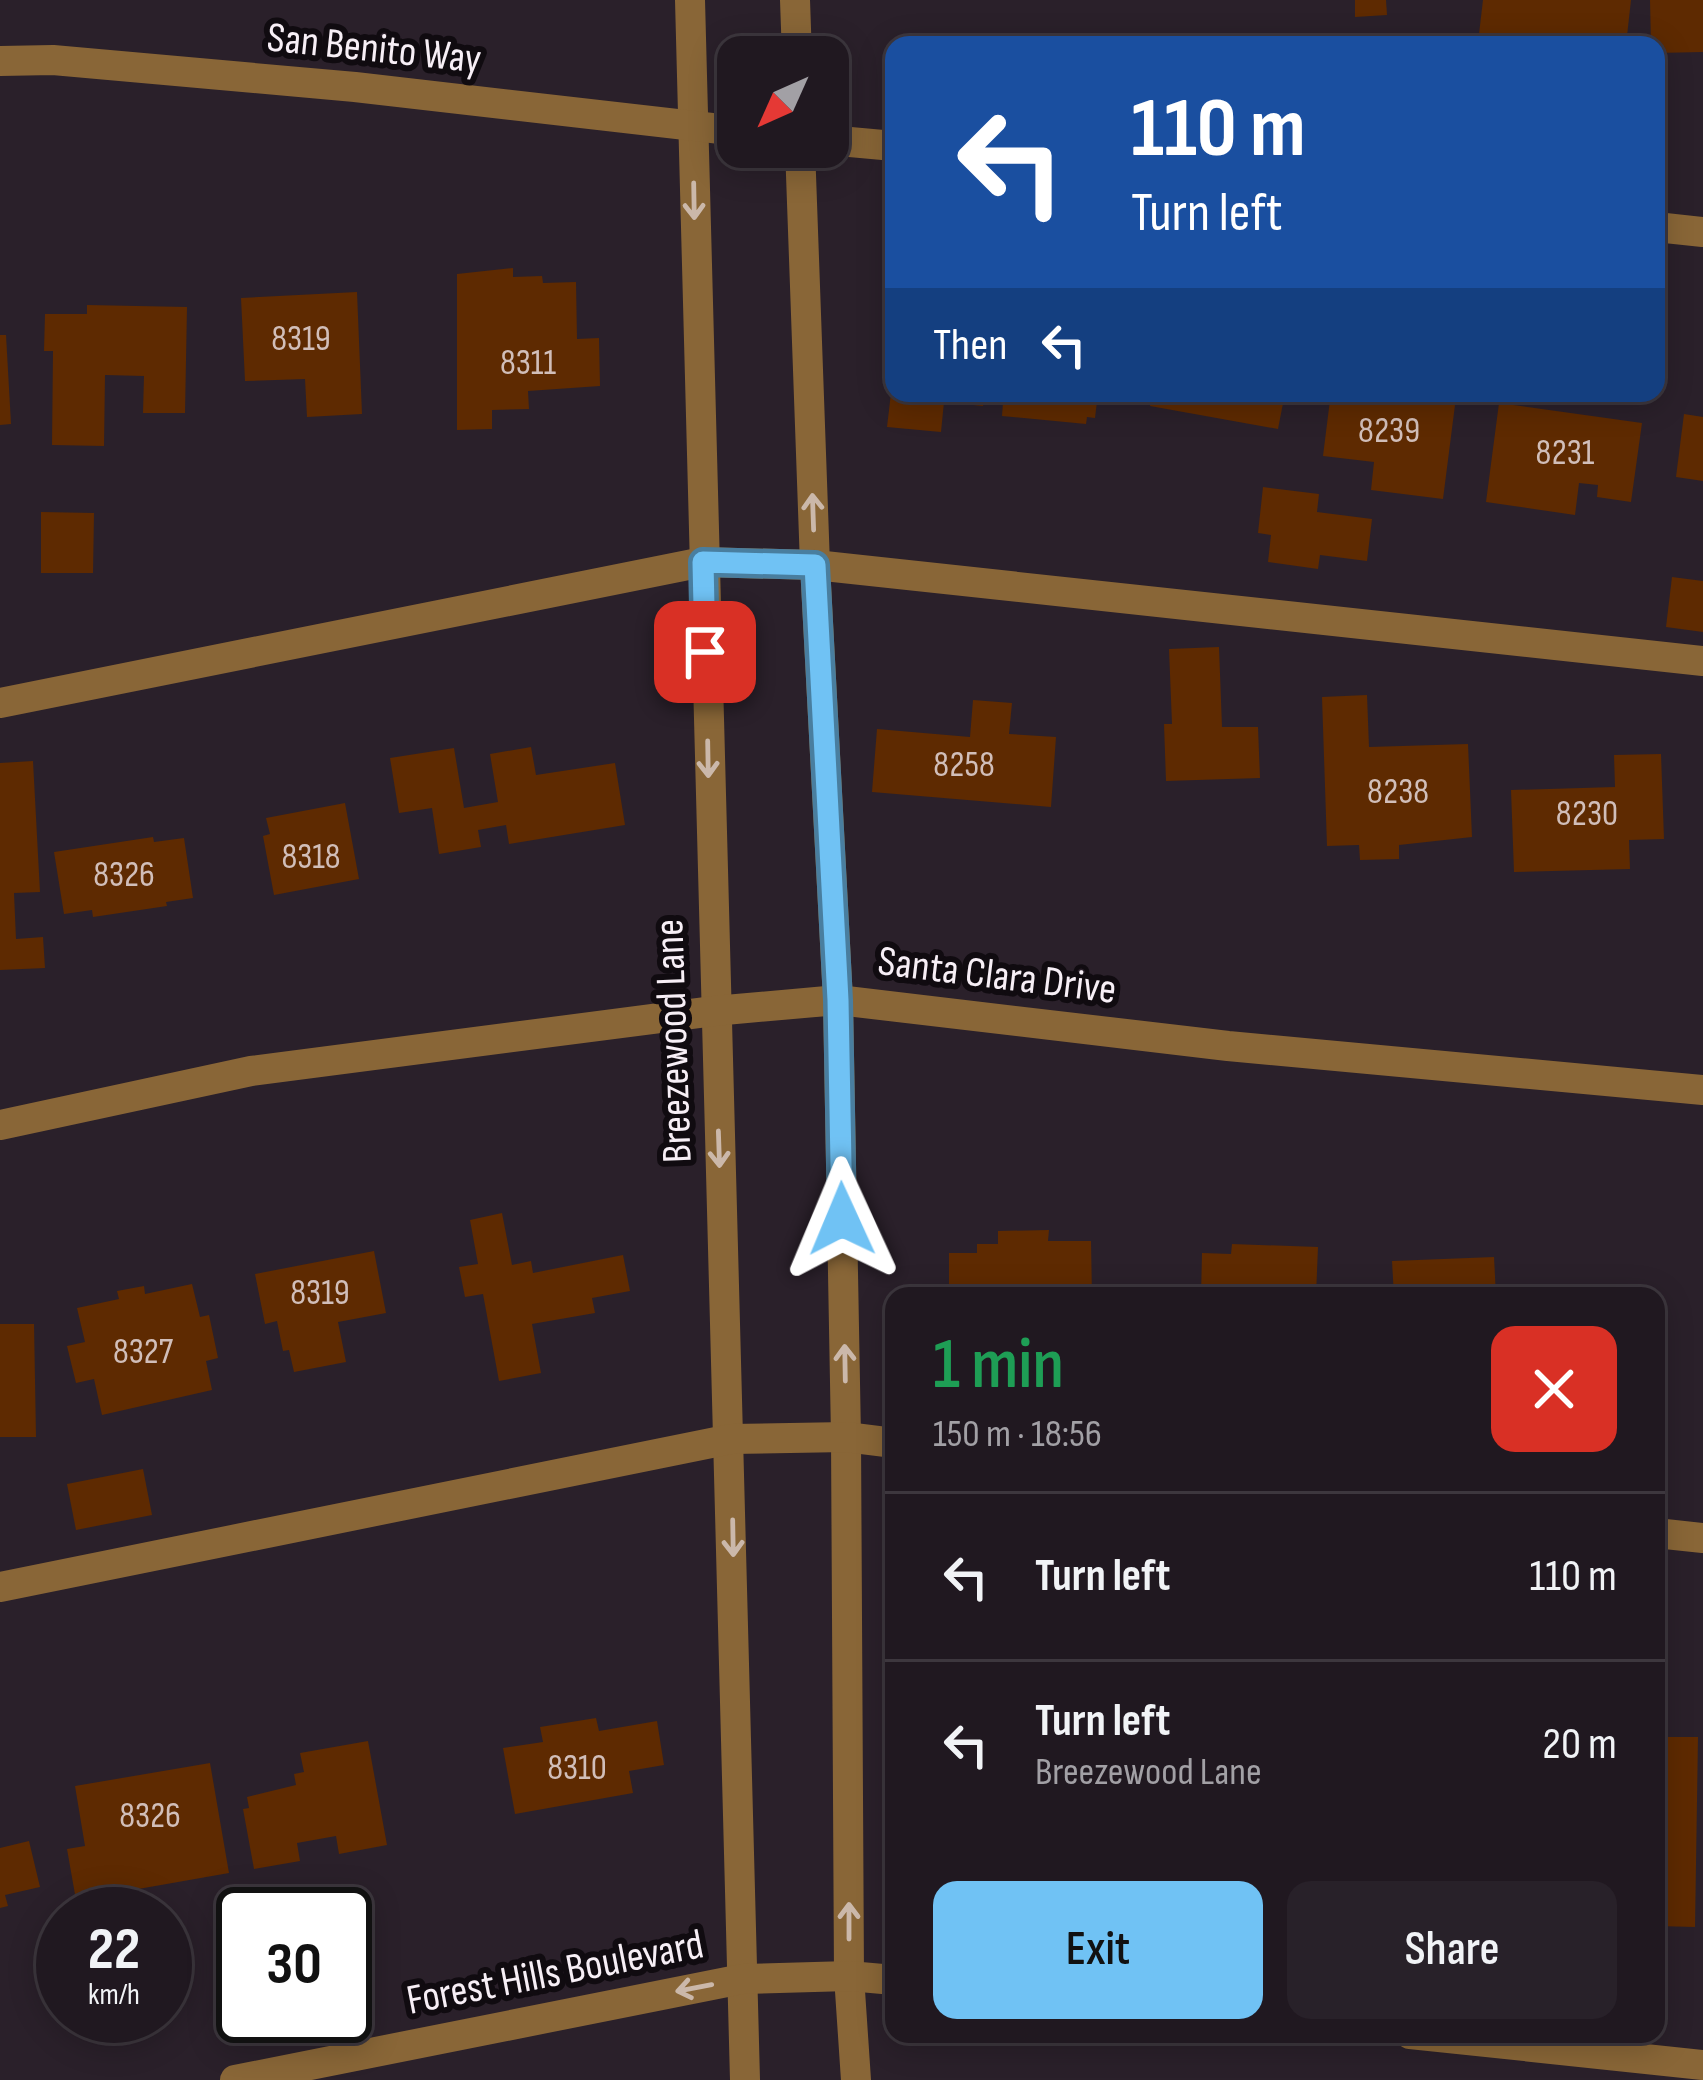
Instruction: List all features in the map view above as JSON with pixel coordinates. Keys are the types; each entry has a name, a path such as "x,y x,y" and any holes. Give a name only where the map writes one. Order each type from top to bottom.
{"street":[{"name":"Breezewood Lane","path":"690,0 745,2080"},
{"path":"795,0 796,36"},
{"name":"San Benito Way","path":"0,61 52,60 356,87 717,129"},
{"path":"849,142 885,145"},
{"path":"801,168 838,1000 849,1976 856,2080"},
{"path":"1665,228 1703,232"},
{"path":"0,703 703,562 815,565 1703,661"},
{"name":"Santa Clara Drive","path":"0,1125 251,1071 714,1011 838,1000 1228,1046 1703,1090"},
{"path":"0,1588 730,1439 846,1437 885,1443"},
{"path":"1665,1534 1703,1538"},
{"name":"Forest Hills Boulevard","path":"235,2080 742,1979 885,1979"},
{"path":"1495,2043 1703,2065"}],"building":[{"path":"1355,0 1386,0 1387,15 1355,17"},
{"path":"1483,0 1631,0 1627,36 1479,34"},
{"path":"1650,0 1703,0 1703,52 1665,53 1665,36 1651,36"},
{"path":"513,268 513,277 542,276 543,283 576,282 577,339 599,338 600,386 528,391 529,409 492,410 492,429 457,430 457,274"},
{"path":"357,292 362,414 307,417 305,379 245,381 241,298"},
{"path":"87,305 187,307 185,413 143,413 144,376 105,375 104,446 52,445 53,351 44,351 45,314 87,314"},
{"path":"0,335 6,335 11,424 0,425"},
{"path":"890,402 944,402 941,432 887,427"},
{"path":"1003,402 1097,402 1095,418 1087,417 1086,424 1002,416"},
{"path":"1151,402 1283,402 1278,429 1150,406"},
{"path":"1330,402 1455,405 1443,499 1371,490 1374,462 1323,456"},
{"path":"1499,403 1642,423 1631,502 1597,497 1598,485 1579,483 1575,515 1486,502"},
{"path":"1684,414 1703,417 1703,481 1676,477"},
{"path":"1263,487 1319,494 1317,512 1372,519 1367,561 1320,555 1318,569 1268,562 1271,535 1258,533"},
{"path":"41,512 94,513 93,573 41,573"},
{"path":"1672,577 1703,581 1703,632 1666,627"},
{"path":"1219,647 1222,727 1258,727 1260,778 1166,781 1164,724 1172,724 1169,649"},
{"path":"1367,695 1369,747 1468,744 1472,837 1399,845 1399,859 1360,860 1359,845 1327,846 1322,697"},
{"path":"973,700 1012,703 1009,734 1056,737 1051,807 872,792 877,729 970,737"},
{"path":"531,747 536,775 615,763 625,825 509,844 506,825 478,830 481,847 439,854 432,808 399,813 390,758 454,748 464,808 498,802 490,754"},
{"path":"1661,754 1664,839 1629,840 1630,869 1514,872 1511,790 1615,787 1614,755"},
{"path":"33,761 40,892 14,893 16,939 43,937 45,968 0,970 0,763"},
{"path":"345,803 359,879 274,895 263,836 270,834 266,818"},
{"path":"153,837 154,842 184,838 193,898 93,917 92,910 64,914 54,852"},
{"path":"502,1213 512,1265 531,1261 533,1273 623,1255 630,1291 592,1298 595,1313 532,1324 541,1373 499,1381 483,1294 465,1297 459,1267 478,1264 470,1220"},
{"path":"1049,1230 1048,1241 1091,1241 1092,1287 949,1287 949,1253 977,1253 977,1244 998,1244 998,1231"},
{"path":"1232,1244 1318,1247 1316,1287 1201,1287 1202,1253 1231,1254"},
{"path":"374,1251 386,1313 338,1322 346,1362 294,1372 289,1350 283,1351 277,1321 265,1324 255,1274"},
{"path":"1494,1257 1496,1287 1393,1287 1392,1261"},
{"path":"192,1284 200,1317 209,1315 218,1358 206,1361 212,1390 102,1415 94,1379 76,1383 67,1346 85,1342 77,1308 119,1299 117,1291 144,1286 145,1294"},
{"path":"0,1324 34,1324 36,1437 0,1437"},
{"path":"143,1469 152,1515 76,1530 67,1484"},
{"path":"596,1718 599,1731 657,1721 664,1765 629,1771 633,1793 515,1814 503,1748 543,1742 540,1727"},
{"path":"1665,1737 1698,1737 1695,1927 1665,1926"},
{"path":"368,1741 387,1845 339,1854 336,1836 297,1843 300,1861 254,1869 243,1809 249,1808 247,1797 296,1785 294,1774 304,1772 300,1753"},
{"path":"210,1763 229,1873 150,1887 74,1887 67,1849 85,1846 75,1786"},
{"path":"29,1841 40,1887 5,1895 8,1906 0,1908 0,1848"}],"route":[{"path":"705,652 703,562 815,565 838,1000 842,1219"}]}
